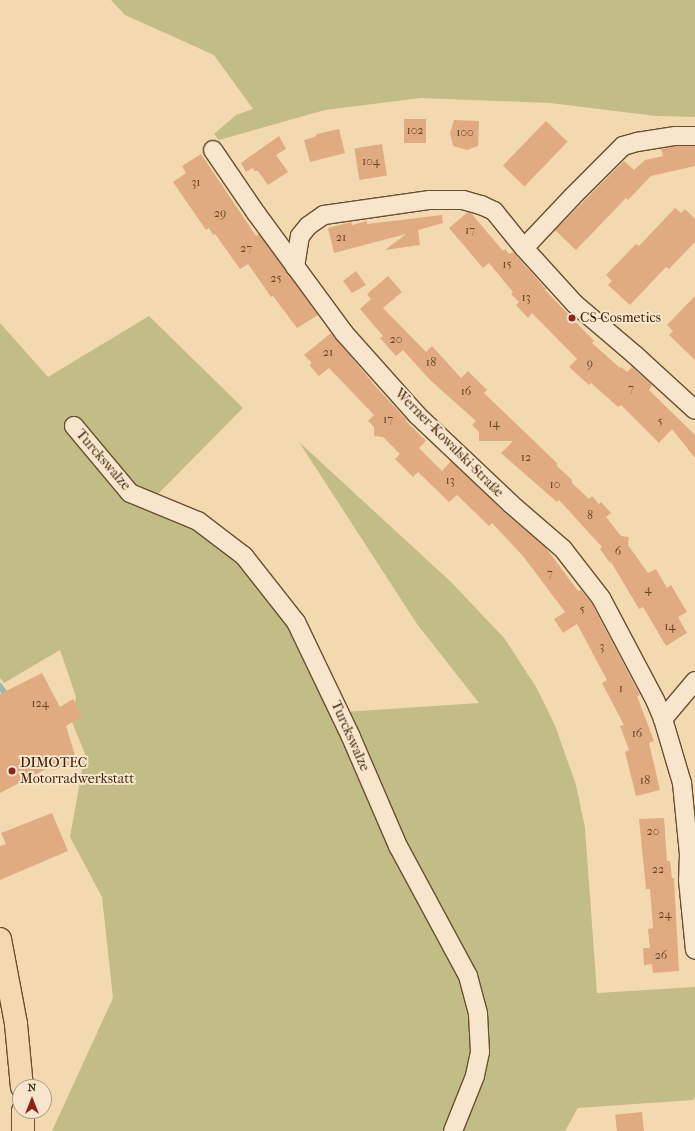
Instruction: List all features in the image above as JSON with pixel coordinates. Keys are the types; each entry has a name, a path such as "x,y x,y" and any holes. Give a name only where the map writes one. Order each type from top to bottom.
{"main road":[{"path":"0,939 16,1024 21,1079"},
{"path":"23,1119 23,1131"}],"street":[{"path":"524,248 623,146 637,142 676,136 695,136"},
{"name":"Werner-Kowalski-Straße","path":"213,150 344,332 417,415 511,504 563,549 601,598 655,700 682,783 689,854 688,880 695,950"},
{"path":"296,267 300,236 317,218 339,213 430,200 463,200 481,205 494,211 524,248 575,304 635,355 695,410"},
{"name":"Turckswalze","path":"74,426 130,493 198,521 244,556 296,622 351,737 398,846 468,976 478,1014 480,1052 475,1076 453,1131"},
{"path":"662,719 695,681"}],"shaded area":[{"path":"111,0 695,0 695,117 656,116 550,103 421,98 325,110 219,140 214,134 236,115 253,109 214,55 125,15"},
{"path":"149,316 243,408 155,497 248,555 344,712 479,703 417,624 299,442 451,582 505,639 536,687 547,709 556,728 576,785 585,828 597,993 695,987 695,1097 693,1100 578,1108 565,1131 52,1131 113,998 102,897 70,837 85,754 72,722 76,697 60,650 4,683 0,678 0,323 48,377"}],"building":[{"path":"404,119 426,119 426,143 404,143"},
{"path":"454,120 479,121 478,146 467,150 453,146 450,133"},
{"path":"546,121 568,142 525,186 503,166"},
{"path":"339,129 345,153 310,162 304,140 315,137 317,134"},
{"path":"279,136 286,149 276,155 288,172 268,185 258,171 254,171 253,168 246,172 241,163"},
{"path":"382,144 387,176 359,180 354,148"},
{"path":"677,146 695,146 695,166 651,176 628,200 626,198 576,250 555,230 624,161 634,170 645,160 663,156 661,149"},
{"path":"201,154 256,236 259,234 318,315 297,328 273,296 271,297 248,264 240,269 215,234 213,235 209,228 206,230 173,182 186,173 182,166"},
{"path":"675,208 681,213 685,209 695,219 695,242 669,269 666,267 630,305 608,285 612,281 606,275 636,244 639,246"},
{"path":"468,212 471,213 503,251 505,249 509,254 513,252 546,289 545,290 594,341 592,343 620,368 621,367 627,372 632,367 652,385 649,390 695,435 695,458 672,429 659,443 621,405 618,407 591,383 589,385 569,367 577,359 532,313 528,318 516,305 519,302 511,294 513,292 489,263 483,268 449,228"},
{"path":"442,215 443,223 418,230 420,245 385,250 406,234 334,253 328,228 351,222 352,225 367,221 367,224"},
{"path":"356,271 366,285 352,293 343,281"},
{"path":"388,276 402,292 383,308 426,352 432,346 461,378 468,371 487,390 484,393 558,464 556,465 572,480 572,483 589,499 592,496 599,504 601,502 611,513 606,517 621,536 629,537 628,545 648,573 656,569 667,588 671,585 687,612 678,617 687,633 666,646 643,607 639,609 611,562 610,563 600,549 602,547 559,500 557,502 501,453 513,441 479,441 479,432 472,425 476,421 430,380 403,350 396,356 380,338 383,336 360,309 371,299 367,294"},
{"path":"695,296 695,360 669,335 673,331 667,325"},
{"path":"331,333 377,388 407,420 406,421 426,441 419,448 442,471 451,461 504,512 546,548 578,591 581,590 592,604 640,695 637,696 654,741 649,743 660,790 636,796 625,752 629,750 620,726 624,725 602,683 607,680 577,624 563,633 554,619 565,612 523,556 492,523 489,526 457,495 449,502 418,472 413,477 395,459 400,454 383,437 374,436 374,427 368,421 374,415 329,368 319,376 310,366 311,362 304,355"},
{"path":"42,673 60,707 73,699 82,716 66,726 77,762 53,770 52,766 0,793 0,694"},
{"path":"52,813 68,851 0,880 0,846 6,844 1,833"},
{"path":"664,818 667,861 670,861 672,878 674,878 679,971 653,973 652,964 644,965 643,948 650,948 648,929 653,928 650,889 646,889 639,819"},
{"path":"642,1112 644,1131 617,1131 615,1115"}],"waterway":[{"path":"0,686 5,693"}],"place":[{"name":"CS-Cosmetics","path":"572,318"},
{"name":"DIMOTEC Motorradwerkstatt","path":"12,771"}]}
